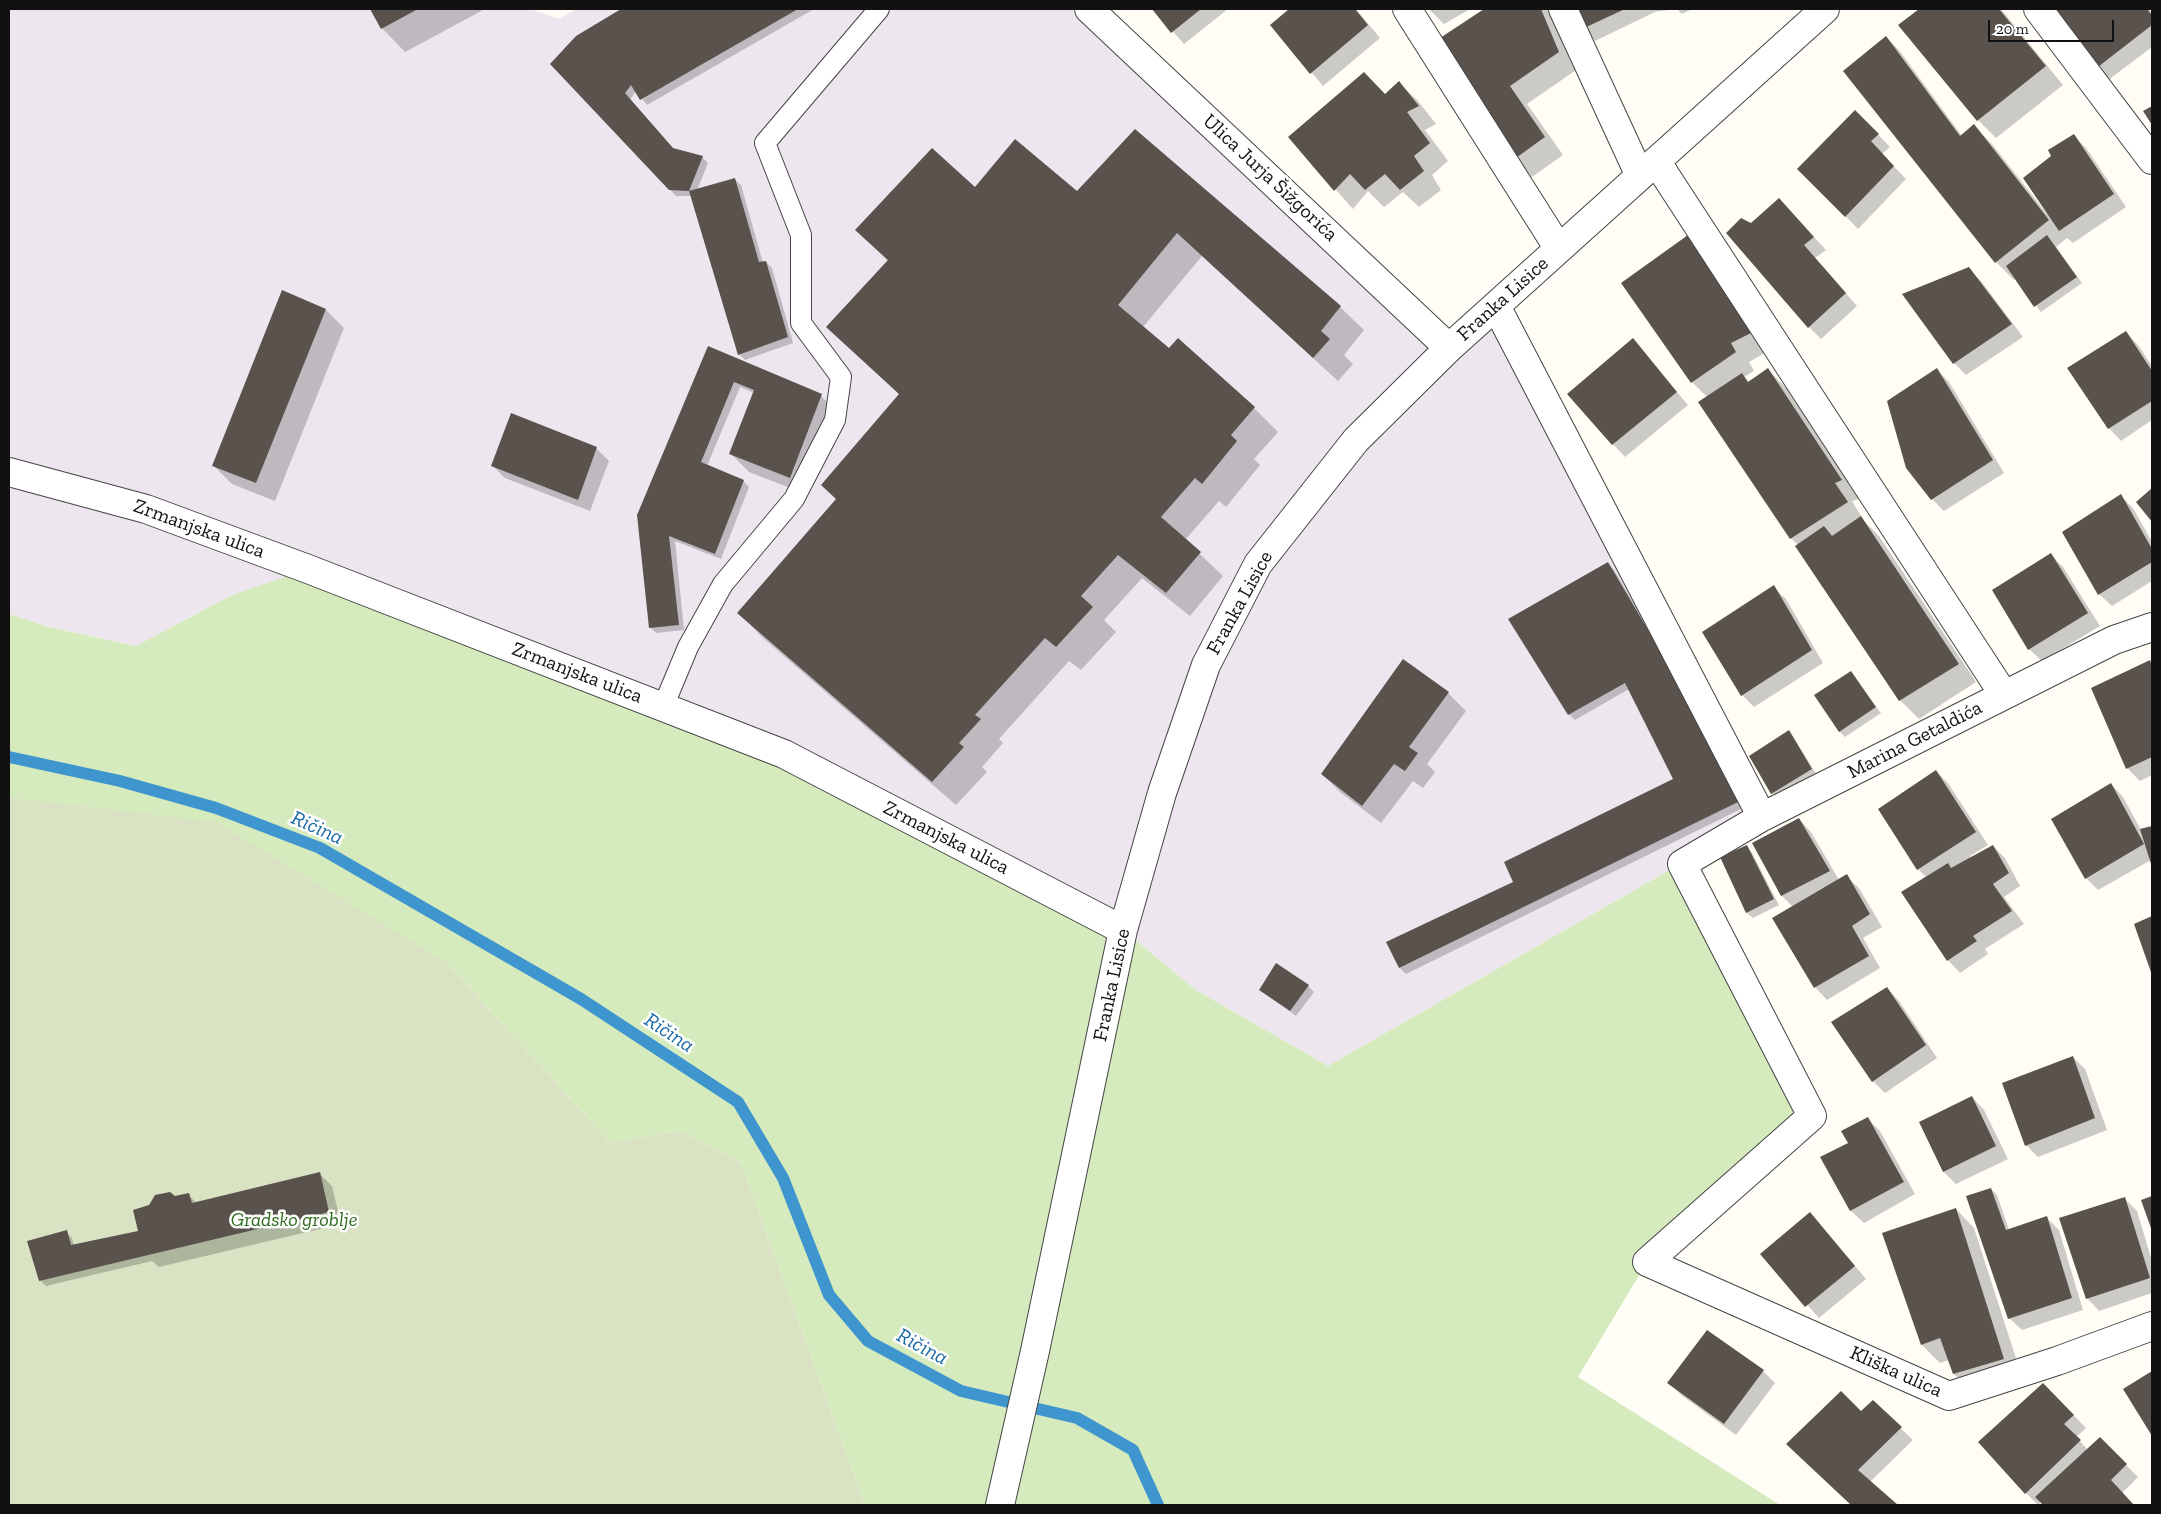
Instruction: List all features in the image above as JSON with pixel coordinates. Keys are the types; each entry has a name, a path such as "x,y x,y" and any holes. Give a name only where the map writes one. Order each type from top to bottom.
{"street":[{"name":"Ulica Jurja Šižgorića","path":"1089,9 1450,348"},
{"path":"1407,9 1559,249"},
{"path":"1563,9 1648,169 2004,695"},
{"name":"Franka Lisice","path":"1000,1505 1035,1351 1123,930 1162,793 1206,665 1258,564 1356,440 1450,348 1825,9"},
{"path":"2038,9 2152,160"},
{"path":"1496,306 1762,817"},
{"name":"Zrmanjska ulica","path":"9,472 146,508 784,754 1123,930"},
{"name":"Marina Getaldića","path":"1647,1262 1812,1116 1682,864 1762,817 2114,640 2152,627"},
{"name":"Kliška ulica","path":"1647,1262 1949,1396 2057,1361 2152,1326"}],"lane":[{"path":"663,707 688,647 723,584 794,499 835,420 841,377 801,323 801,235 765,143 879,9"}],"shaded area":[{"path":"9,9 531,9 559,19 576,9 1089,9 1449,347 1496,306 1762,817 1328,1066 1196,990 1123,930 230,596 136,646 49,627 9,614"}],"green space":[{"path":"308,569 784,754 1123,930 1196,990 1328,1066 1762,817 1683,864 1812,1116 1647,1262 1578,1377 1780,1505 865,1505 741,1163 681,1131 610,1142 447,963 9,796 9,614 49,627 136,646 230,596"},
{"name":"Gradsko groblje","path":"9,796 216,822 447,963 610,1142 681,1131 741,1163 865,1505 9,1505"}],"building":[{"path":"370,9 418,9 381,29"},
{"path":"621,9 798,9 640,100 631,85 625,93 673,148 703,156 689,191 669,190 550,64 576,36"},
{"path":"1152,9 1201,9 1171,33"},
{"path":"1289,9 1355,9 1368,25 1310,74 1270,25"},
{"path":"1484,9 1541,9 1559,52 1510,86 1545,137 1513,160 1437,40"},
{"path":"1572,9 1625,9 1582,29"},
{"path":"1919,9 1999,9 2046,66 1977,121 1898,25"},
{"path":"2056,9 2147,9 2152,15 2152,25 2094,70 2049,15"},
{"path":"1886,36 1960,136 1974,124 2049,220 1995,263 1843,71"},
{"path":"1364,72 1385,94 1399,81 1419,106 1407,112 1430,143 1414,156 1424,171 1400,190 1385,174 1365,190 1350,174 1334,191 1288,137"},
{"path":"2152,106 2152,125 2143,111"},
{"path":"1855,110 1879,134 1871,141 1894,166 1845,217 1797,169"},
{"path":"1135,129 1341,306 1321,331 1330,339 1313,358 1177,233 1118,305 1169,348 1178,338 1255,407 1231,435 1237,441 1202,484 1195,478 1161,517 1201,552 1166,593 1118,555 1081,596 1093,607 1056,647 1045,638 975,715 981,719 959,743 964,747 932,782 737,613 836,499 821,485 899,394 826,327 888,260 855,230 932,148 975,187 1015,139 1077,191"},
{"path":"2074,134 2114,194 2059,231 2023,178 2051,156 2048,150"},
{"path":"735,178 759,262 766,261 788,337 738,355 689,191"},
{"path":"1779,198 1814,237 1804,245 1846,293 1808,328 1726,233 1741,218 1751,223"},
{"path":"1688,235 1753,332 1731,343 1736,352 1691,383 1621,283"},
{"path":"2047,235 2077,277 2034,307 2006,266"},
{"path":"1969,267 2012,324 1953,364 1902,294"},
{"path":"282,290 326,309 256,483 212,466"},
{"path":"2126,331 2152,371 2152,401 2108,429 2067,368"},
{"path":"1633,338 1677,392 1612,445 1567,394"},
{"path":"708,346 822,394 790,478 729,454 754,390 734,382 701,462 744,480 715,554 669,536 679,625 649,628 637,515"},
{"path":"1768,368 1842,480 1835,483 1848,502 1790,539 1698,402 1742,373 1748,382"},
{"path":"1937,368 1993,460 1931,500 1906,468 1887,401"},
{"path":"511,413 597,447 578,500 491,466"},
{"path":"2152,488 2152,522 2136,502"},
{"path":"2121,494 2152,549 2152,562 2098,595 2062,532"},
{"path":"1861,516 1959,664 1899,701 1795,546 1824,526 1832,536"},
{"path":"2051,553 2088,613 2028,650 1992,590"},
{"path":"1608,562 1665,659 1738,802 1399,968 1386,942 1513,882 1504,862 1673,779 1625,683 1568,715 1508,619"},
{"path":"1774,585 1812,650 1741,696 1702,632"},
{"path":"1403,659 1449,692 1409,747 1418,753 1405,771 1394,764 1362,806 1321,774"},
{"path":"2150,660 2152,666 2152,757 2126,769 2091,688"},
{"path":"1851,671 1876,707 1839,732 1814,695"},
{"path":"1789,730 1812,769 1771,794 1749,756"},
{"path":"1936,770 1976,832 1917,870 1878,809"},
{"path":"2111,783 2144,844 2085,879 2051,819"},
{"path":"1799,818 1830,871 1781,896 1752,843"},
{"path":"2152,826 2152,867 2140,829"},
{"path":"1747,845 1774,899 1746,913 1720,857"},
{"path":"1993,845 2009,873 1993,884 2012,911 1973,936 1977,941 1947,961 1901,892 1948,863 1951,868"},
{"path":"1847,874 1870,914 1852,926 1869,956 1814,988 1772,918"},
{"path":"2152,916 2152,975 2134,924"},
{"path":"1276,963 1309,985 1290,1011 1259,990"},
{"path":"1887,987 1926,1045 1872,1082 1831,1022"},
{"path":"2073,1056 2095,1118 2025,1146 2002,1083"},
{"path":"1972,1096 1996,1146 1943,1172 1919,1122"},
{"path":"1868,1117 1904,1182 1850,1211 1820,1157 1848,1143 1841,1131"},
{"path":"320,1172 329,1212 39,1281 27,1241 67,1230 71,1245 138,1231 133,1210 149,1205 155,1195 170,1192 175,1196 189,1193 192,1203"},
{"path":"1991,1188 2006,1230 2047,1216 2072,1298 2008,1319 1966,1196"},
{"path":"2152,1196 2152,1231 2141,1200"},
{"path":"2125,1197 2150,1278 2086,1299 2059,1218"},
{"path":"1956,1208 2004,1359 1953,1374 1940,1338 1921,1345 1882,1233"},
{"path":"1810,1212 1855,1266 1805,1307 1760,1254"},
{"path":"1707,1330 1764,1370 1724,1424 1667,1383"},
{"path":"2152,1371 2152,1436 2123,1389"},
{"path":"2043,1383 2074,1415 2064,1424 2081,1440 2025,1494 1978,1442"},
{"path":"1841,1391 1861,1411 1873,1400 1902,1427 1858,1470 1898,1505 1851,1505 1786,1444"},
{"path":"2100,1437 2127,1464 2111,1480 2134,1505 2043,1505 2035,1497"}],"waterway":[{"name":"Ričina","path":"9,757 120,781 216,808 320,848 581,999 738,1102 783,1178 829,1295 868,1341 961,1391 1077,1418 1133,1450 1158,1505"}]}
